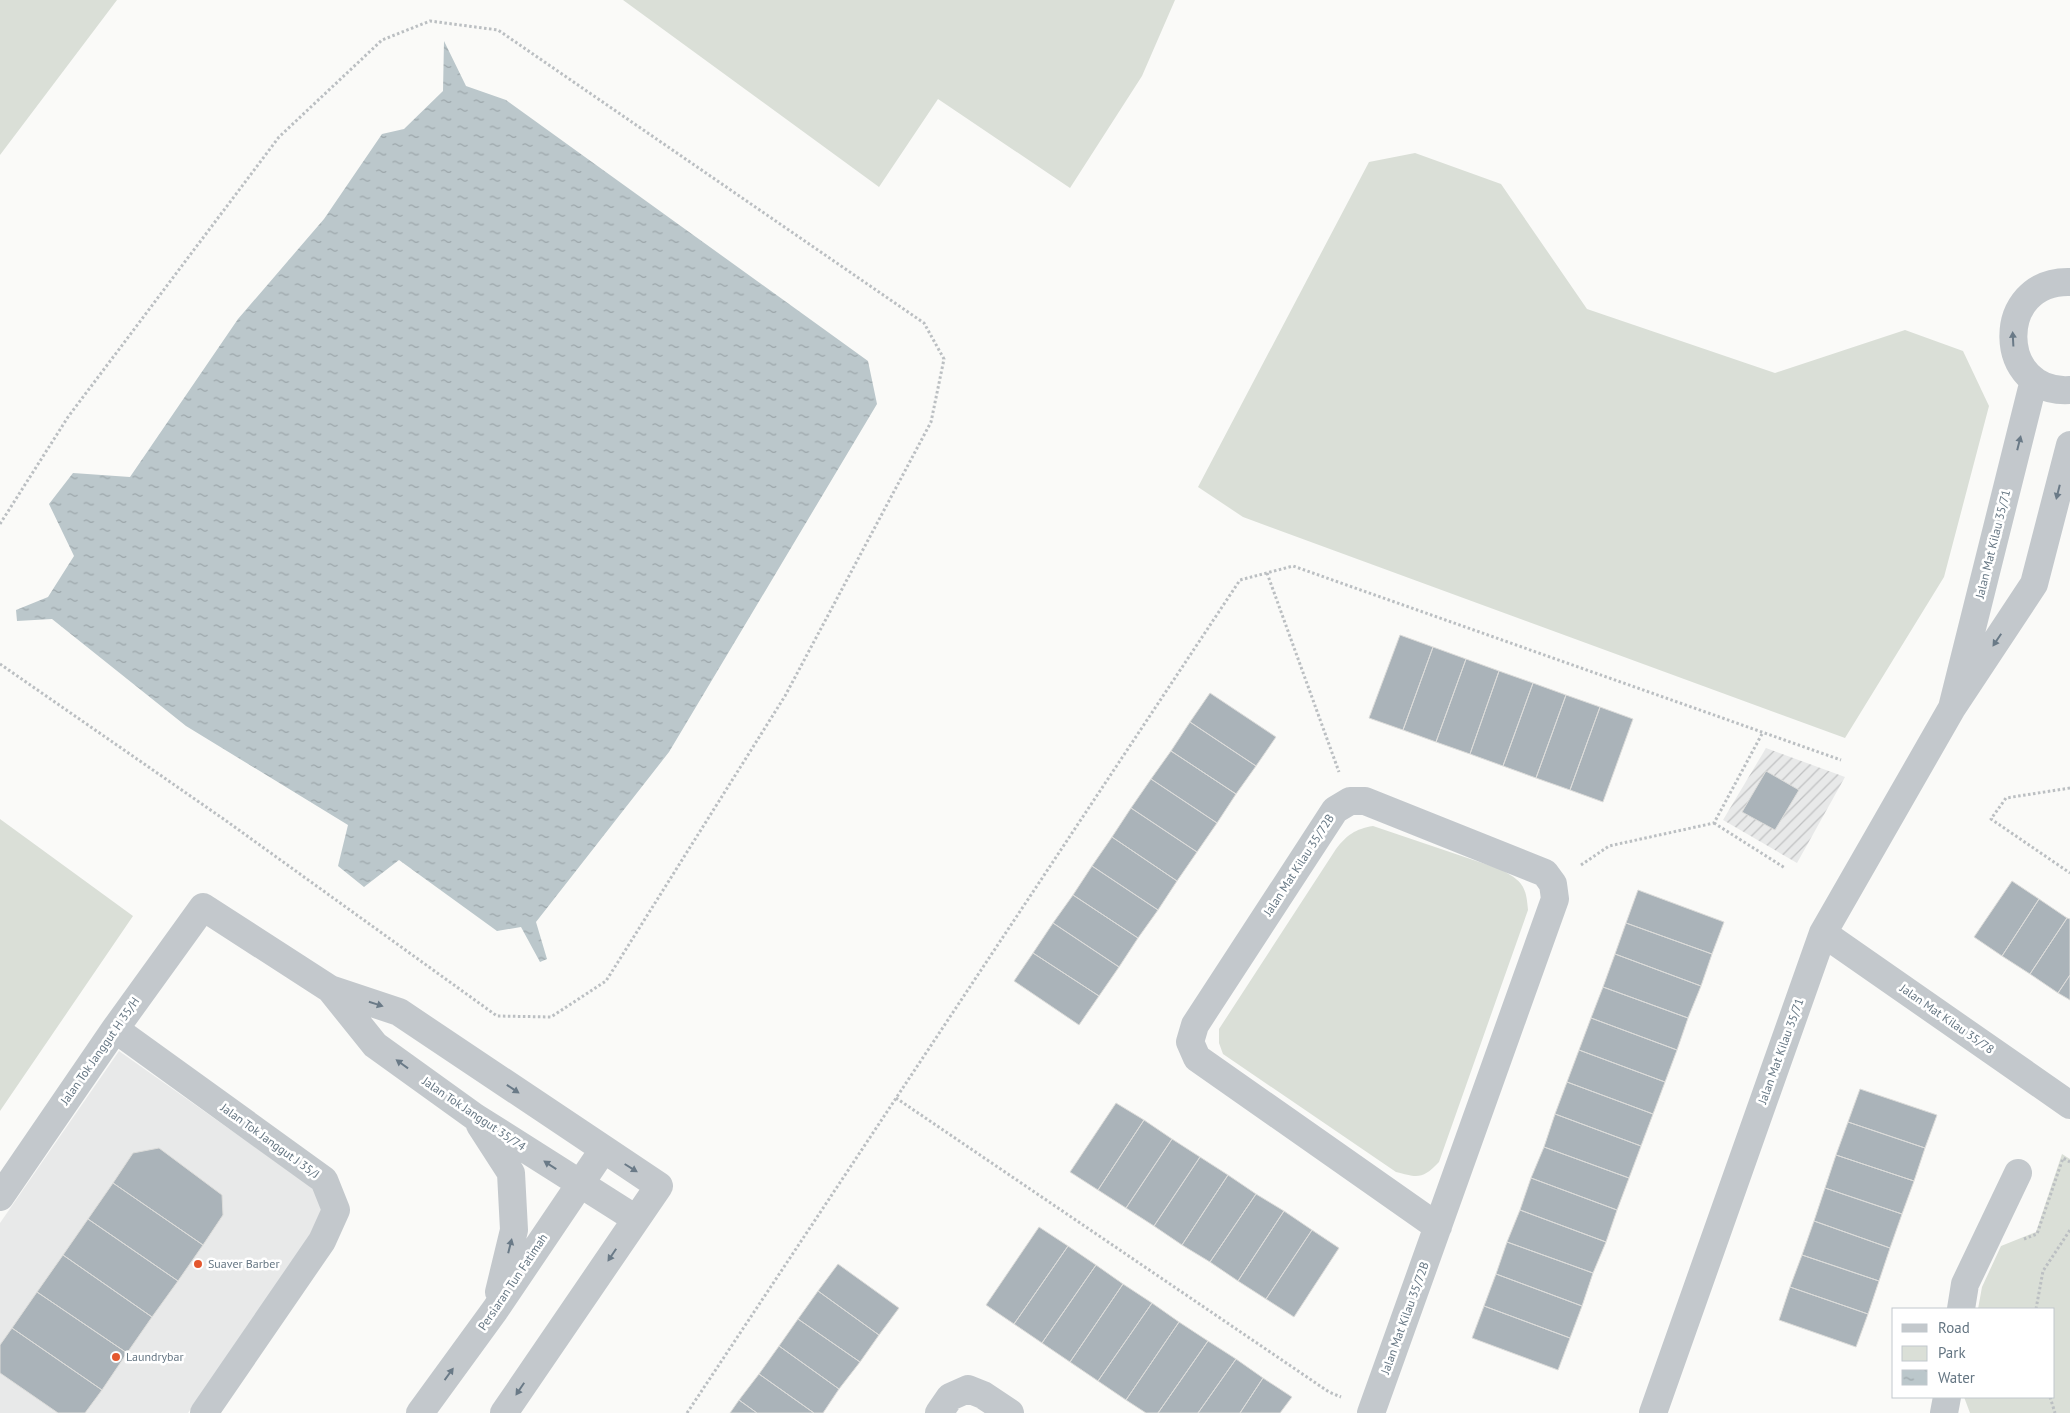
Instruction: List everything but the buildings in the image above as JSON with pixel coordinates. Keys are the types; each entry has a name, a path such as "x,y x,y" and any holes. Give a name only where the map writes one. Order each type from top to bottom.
{"street":[{"path":"2070,282 2059,282 2041,288 2026,299 2017,314 2012,332 2014,350 2022,367 2034,380 2050,388 2070,390"},
{"name":"Jalan Mat Kilau 35/71","path":"1952,708 2034,380"},
{"name":"Jalan Mat Kilau 35/71","path":"1653,1413 1823,933 1952,708 2034,584 2070,445"},
{"path":"1350,801 1364,801 1545,873 1554,884"},
{"name":"Jalan Mat Kilau 35/72B","path":"1350,801 1335,810 1195,1025 1190,1042 1197,1058 1438,1227"},
{"name":"Jalan Mat Kilau 35/72B","path":"1376,1411 1438,1227 1555,899 1554,884"},
{"name":"Jalan Tok Janggut 35/74","path":"203,907 330,988 399,1012 658,1186 636,1219 475,1117 375,1045 330,988"},
{"name":"Jalan Tok Janggut H 35/H","path":"0,1197 115,1029 203,907"},
{"name":"Jalan Mat Kilau 35/78","path":"1823,933 2070,1105"},
{"name":"Jalan Tok Janggut J 35/J","path":"115,1029 324,1180 336,1210 322,1240 204,1413"},
{"path":"475,1117 511,1173 514,1230 495,1310"},
{"name":"Persiaran Tun Fatimah","path":"420,1413 495,1310 603,1150"},
{"path":"1961,1308 1965,1284 2018,1173"},
{"path":"504,1413 636,1219"},
{"path":"939,1413 950,1397 968,1389 983,1395 1010,1413"},
{"path":"1944,1413 1947,1398"}],"path":[{"path":"0,524 68,417 280,137 382,40 430,21 498,30 924,323 944,360 931,422 786,696 606,981 551,1017 497,1016 225,820 0,664"},
{"path":"687,1413 1240,580 1293,566 1841,760"},
{"path":"1267,573 1350,801"},
{"path":"1714,823 1763,732"},
{"path":"2070,788 2006,798 1991,819 2070,873"},
{"path":"1554,884 1609,846 1714,823 1785,868"},
{"path":"896,1098 1329,1392 1376,1411"},
{"path":"2063,1158 2070,1162"},
{"path":"2036,1308 2043,1271 2070,1230"},
{"path":"2050,1398 2055,1413"}],"shaded area":[{"path":"1766,748 1845,777 1797,863 1723,820"},
{"path":"119,1051 316,1190 322,1210 311,1234 188,1413 0,1413 0,1223"}],"green space":[{"path":"0,0 117,0 0,155"},
{"path":"623,0 1175,0 1142,76 1070,188 938,99 879,187"},
{"path":"1415,153 1501,184 1587,309 1775,373 1905,330 1963,351 1989,406 1944,577 1845,738 1243,517 1198,487 1369,162"},
{"path":"0,819 133,916 0,1111"},
{"path":"1373,826 1500,869 1518,881 1524,889 1527,902 1528,910 1439,1162 1429,1172 1420,1176 1396,1172 1223,1054 1219,1043 1219,1029 1336,849 1352,833"},
{"path":"2062,1154 2070,1159 2070,1413 1970,1413 1964,1398 2055,1398 2055,1308 1978,1308 1982,1287 2001,1246 2036,1232"}],"water":[{"path":"444,41 466,86 506,100 868,361 877,404 669,752 536,922 547,959 540,962 521,927 497,931 399,860 364,887 338,866 348,825 186,726 52,619 17,621 16,610 48,597 74,556 49,504 73,473 130,477 238,319 324,219 382,134 404,129 443,91"}],"place":[{"name":"Suaver Barber","path":"198,1264"},
{"name":"Laundrybar","path":"116,1357"}]}
